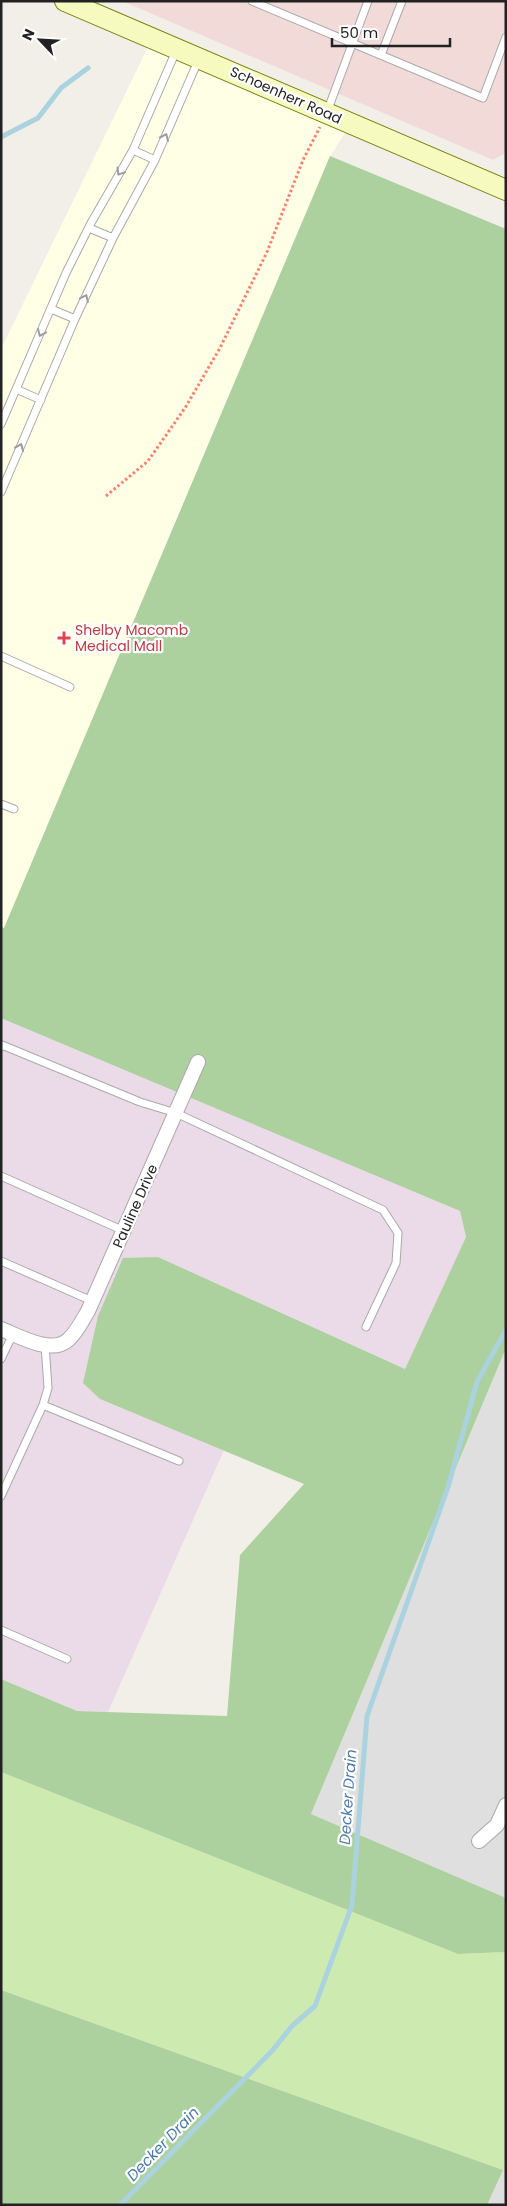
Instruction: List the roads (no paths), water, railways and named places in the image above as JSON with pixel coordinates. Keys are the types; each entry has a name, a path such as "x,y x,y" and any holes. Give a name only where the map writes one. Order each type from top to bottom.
{"street":[{"name":"Schoenherr Road","path":"65,1 506,190"},
{"name":"Pauline Drive","path":"44,1344 62,1344 76,1331 92,1301 198,1062"},
{"path":"7,1332 44,1344"},
{"path":"479,1841 497,1825 506,1805"}],"lane":[{"path":"252,1 483,98 506,37"},
{"path":"327,113 368,1"},
{"path":"381,55 402,1"},
{"path":"1,424 89,228 133,150 178,48"},
{"path":"1,492 4,479 112,238 155,160 200,58"},
{"path":"133,150 155,160"},
{"path":"89,228 112,238"},
{"path":"51,309 75,319"},
{"path":"16,389 41,400"},
{"path":"1,656 70,686"},
{"path":"1,804 14,810"},
{"path":"1,1047 2,1045 140,1102 176,1113 383,1210 398,1233 396,1263 366,1327"},
{"path":"1,1176 124,1230"},
{"path":"1,1262 92,1301"},
{"path":"1,1359 7,1332"},
{"path":"1,1496 43,1406 48,1388 44,1344"},
{"path":"43,1406 179,1461"},
{"path":"1,1630 67,1659"}],"waterway":[{"path":"1,137 38,118 61,88 88,68"},
{"name":"Decker Drain","path":"120,2205 272,2051 292,2026 315,2006 352,1905 367,1716 448,1487 477,1382 506,1330"}],"place":[{"name":"Shelby Macomb Medical Mall","path":"64,638"}]}
